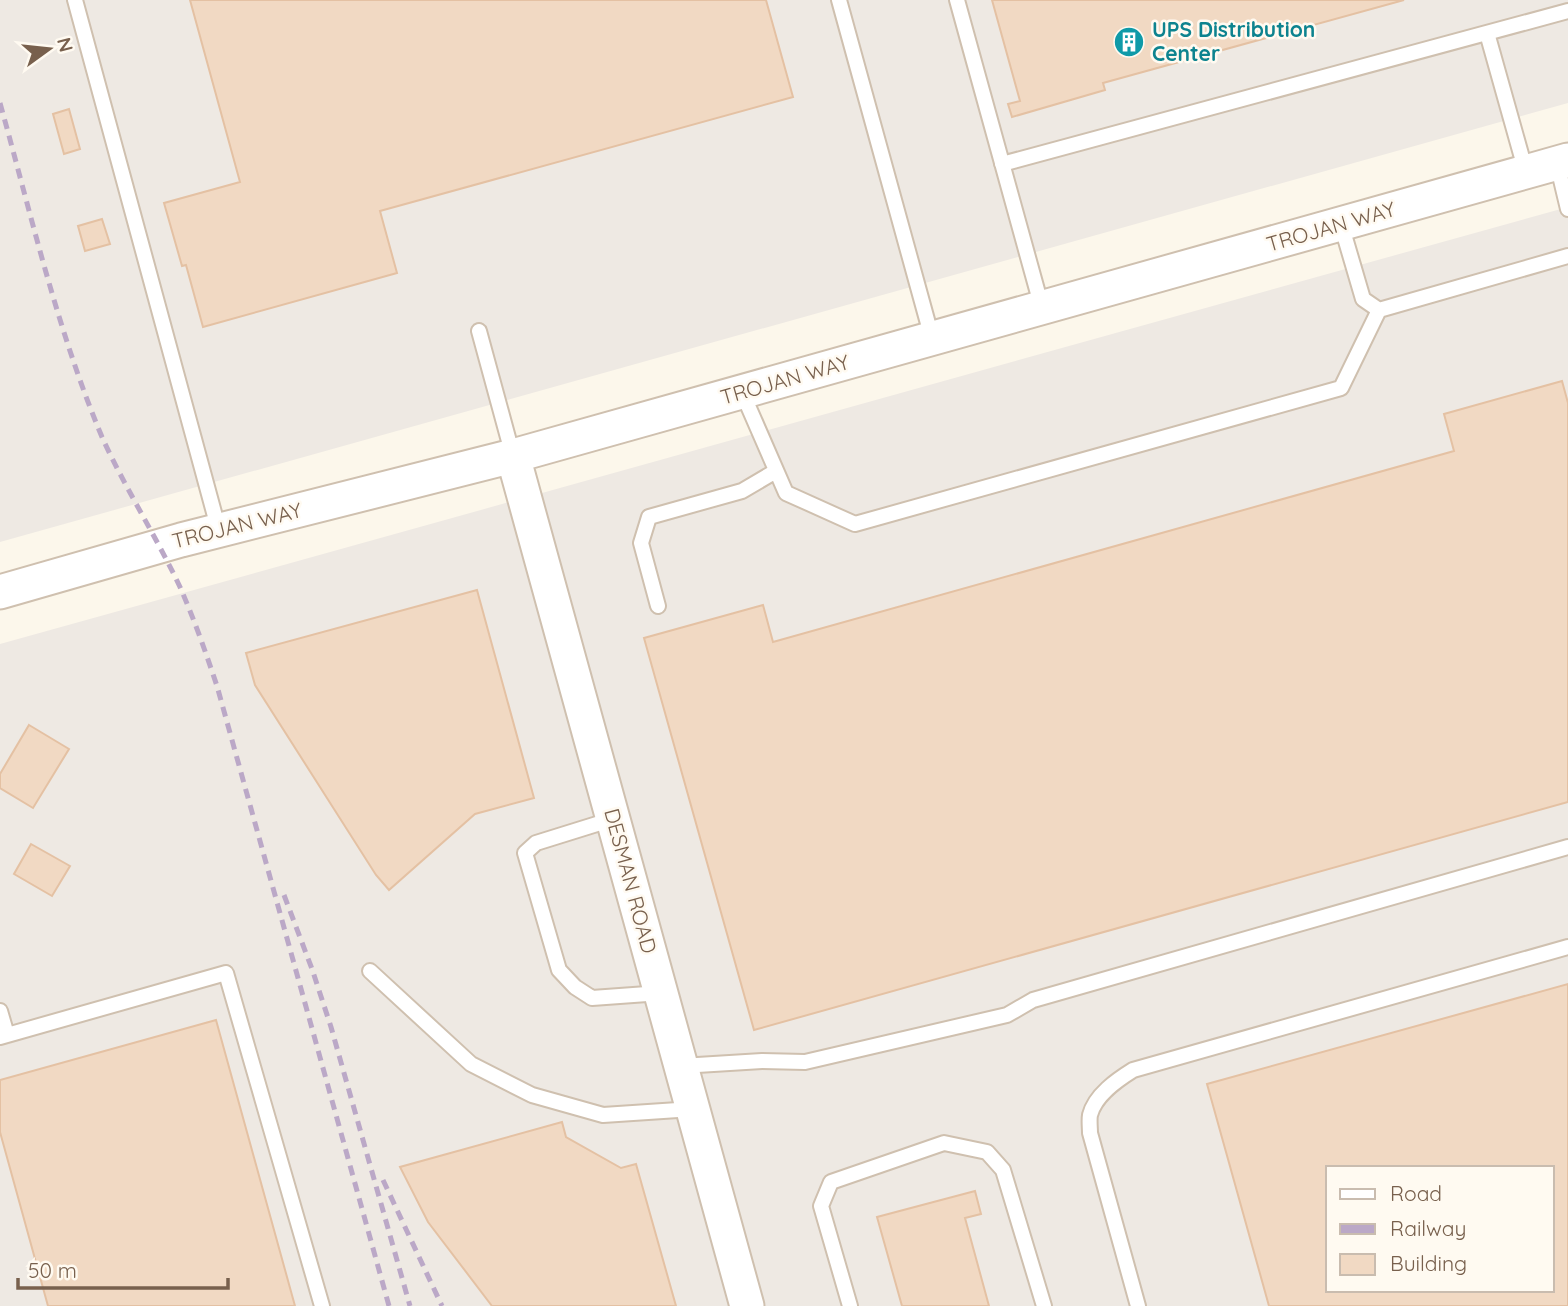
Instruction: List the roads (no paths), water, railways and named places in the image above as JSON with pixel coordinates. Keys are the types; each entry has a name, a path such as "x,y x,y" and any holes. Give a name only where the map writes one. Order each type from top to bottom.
{"street":[{"name":"TROJAN WAY","path":"0,592 219,531 513,456 1550,165"},
{"name":"DESMAN ROAD","path":"513,456 747,1306"}],"lane":[{"path":"75,0 219,531"},
{"path":"839,0 932,338"},
{"path":"957,0 1042,308"},
{"path":"1002,164 1568,11"},
{"path":"1487,33 1568,209"},
{"path":"1341,224 1363,299 1379,310"},
{"path":"742,392 786,493 855,524 1341,388 1379,310 1568,256"},
{"path":"479,331 513,456"},
{"path":"659,606 641,543 649,517 742,491 776,471"},
{"path":"613,819 536,843 525,853 559,970 575,987 592,998 661,993"},
{"path":"681,1066 762,1061 805,1062 957,1028 1007,1015 1033,1000 1568,847"},
{"path":"1138,1306 1090,1133 1090,1115 1114,1082 1133,1070 1568,947"},
{"path":"370,971 471,1064 532,1095 603,1115 693,1109"},
{"path":"0,1011 3,1036 226,974 322,1306"},
{"path":"850,1306 821,1206 831,1182 944,1143 987,1152 1003,1170 1044,1306"}],"railway":[{"path":"0,103 46,272 86,396 111,456 180,587 217,686 389,1306"},
{"path":"284,895 331,1027 410,1306"},
{"path":"383,1180 442,1306"}],"place":[{"name":"UPS Distribution Center","path":"1129,42"}]}
